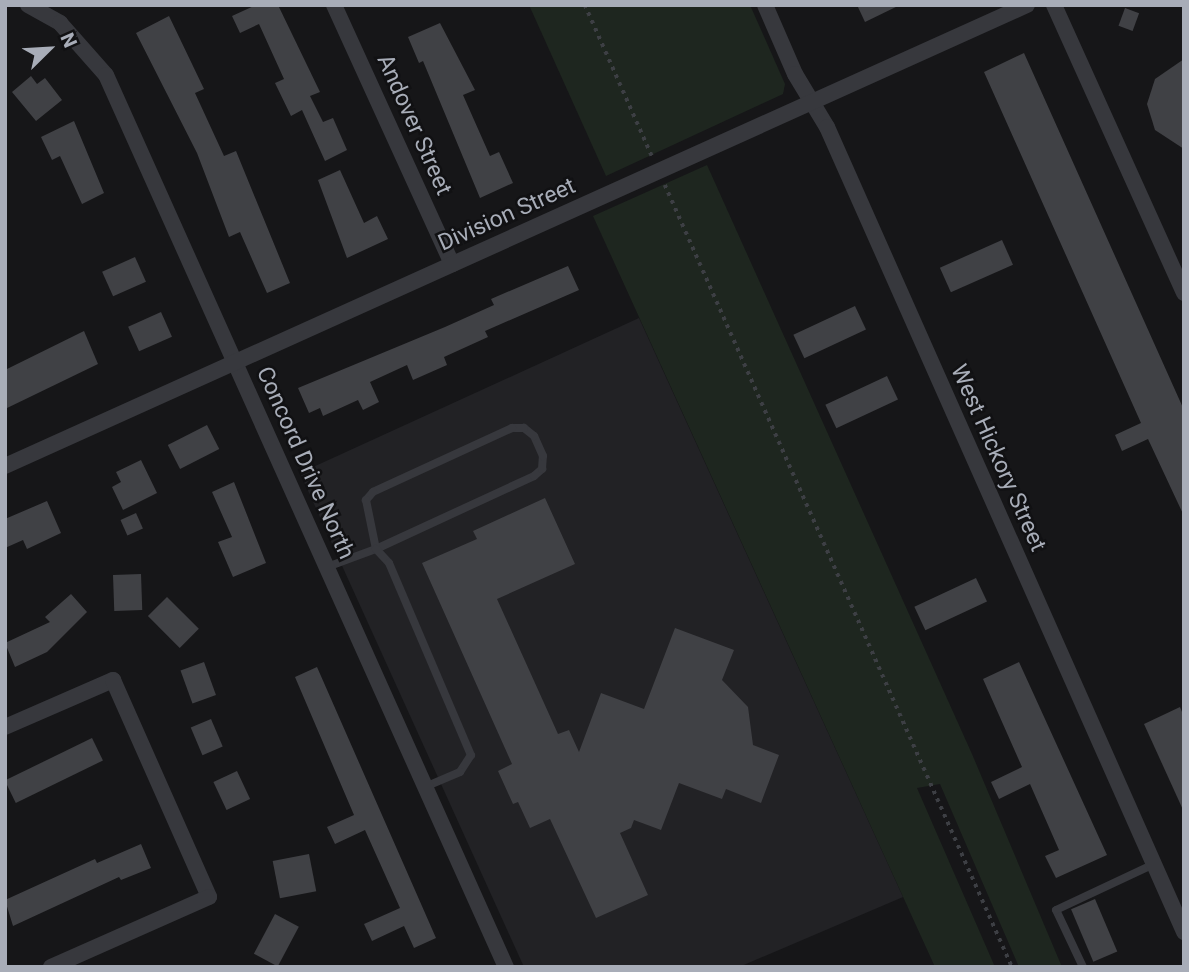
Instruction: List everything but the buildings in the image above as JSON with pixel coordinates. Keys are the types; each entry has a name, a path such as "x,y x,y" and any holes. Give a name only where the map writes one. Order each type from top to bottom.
{"street":[{"name":"Concord Drive North","path":"28,5 60,23 106,75 506,967"},
{"name":"Andover Street","path":"334,5 452,264"},
{"name":"West Hickory Street","path":"765,5 811,102 833,140 1184,932"},
{"name":"Division Street","path":"5,466 1027,5"},
{"path":"1054,5 1184,293"},
{"path":"5,727 113,680 209,897 51,967"}],"lane":[{"path":"327,567 376,549 534,476 542,469 543,456 534,436 524,428 512,428 373,492 366,500 366,511 376,549 389,563 471,755 460,772 425,787"},
{"path":"1083,967 1056,909 1153,864"}],"path":[{"path":"585,5 652,157"},
{"path":"663,181 1012,967"}],"shaded area":[{"path":"529,5 750,5 785,84 783,94 606,176"},
{"path":"707,165 972,754 1062,967 1019,967 940,784 917,788 995,967 935,967 593,216"},
{"path":"639,318 903,897 739,967 524,967 300,473"}]}
